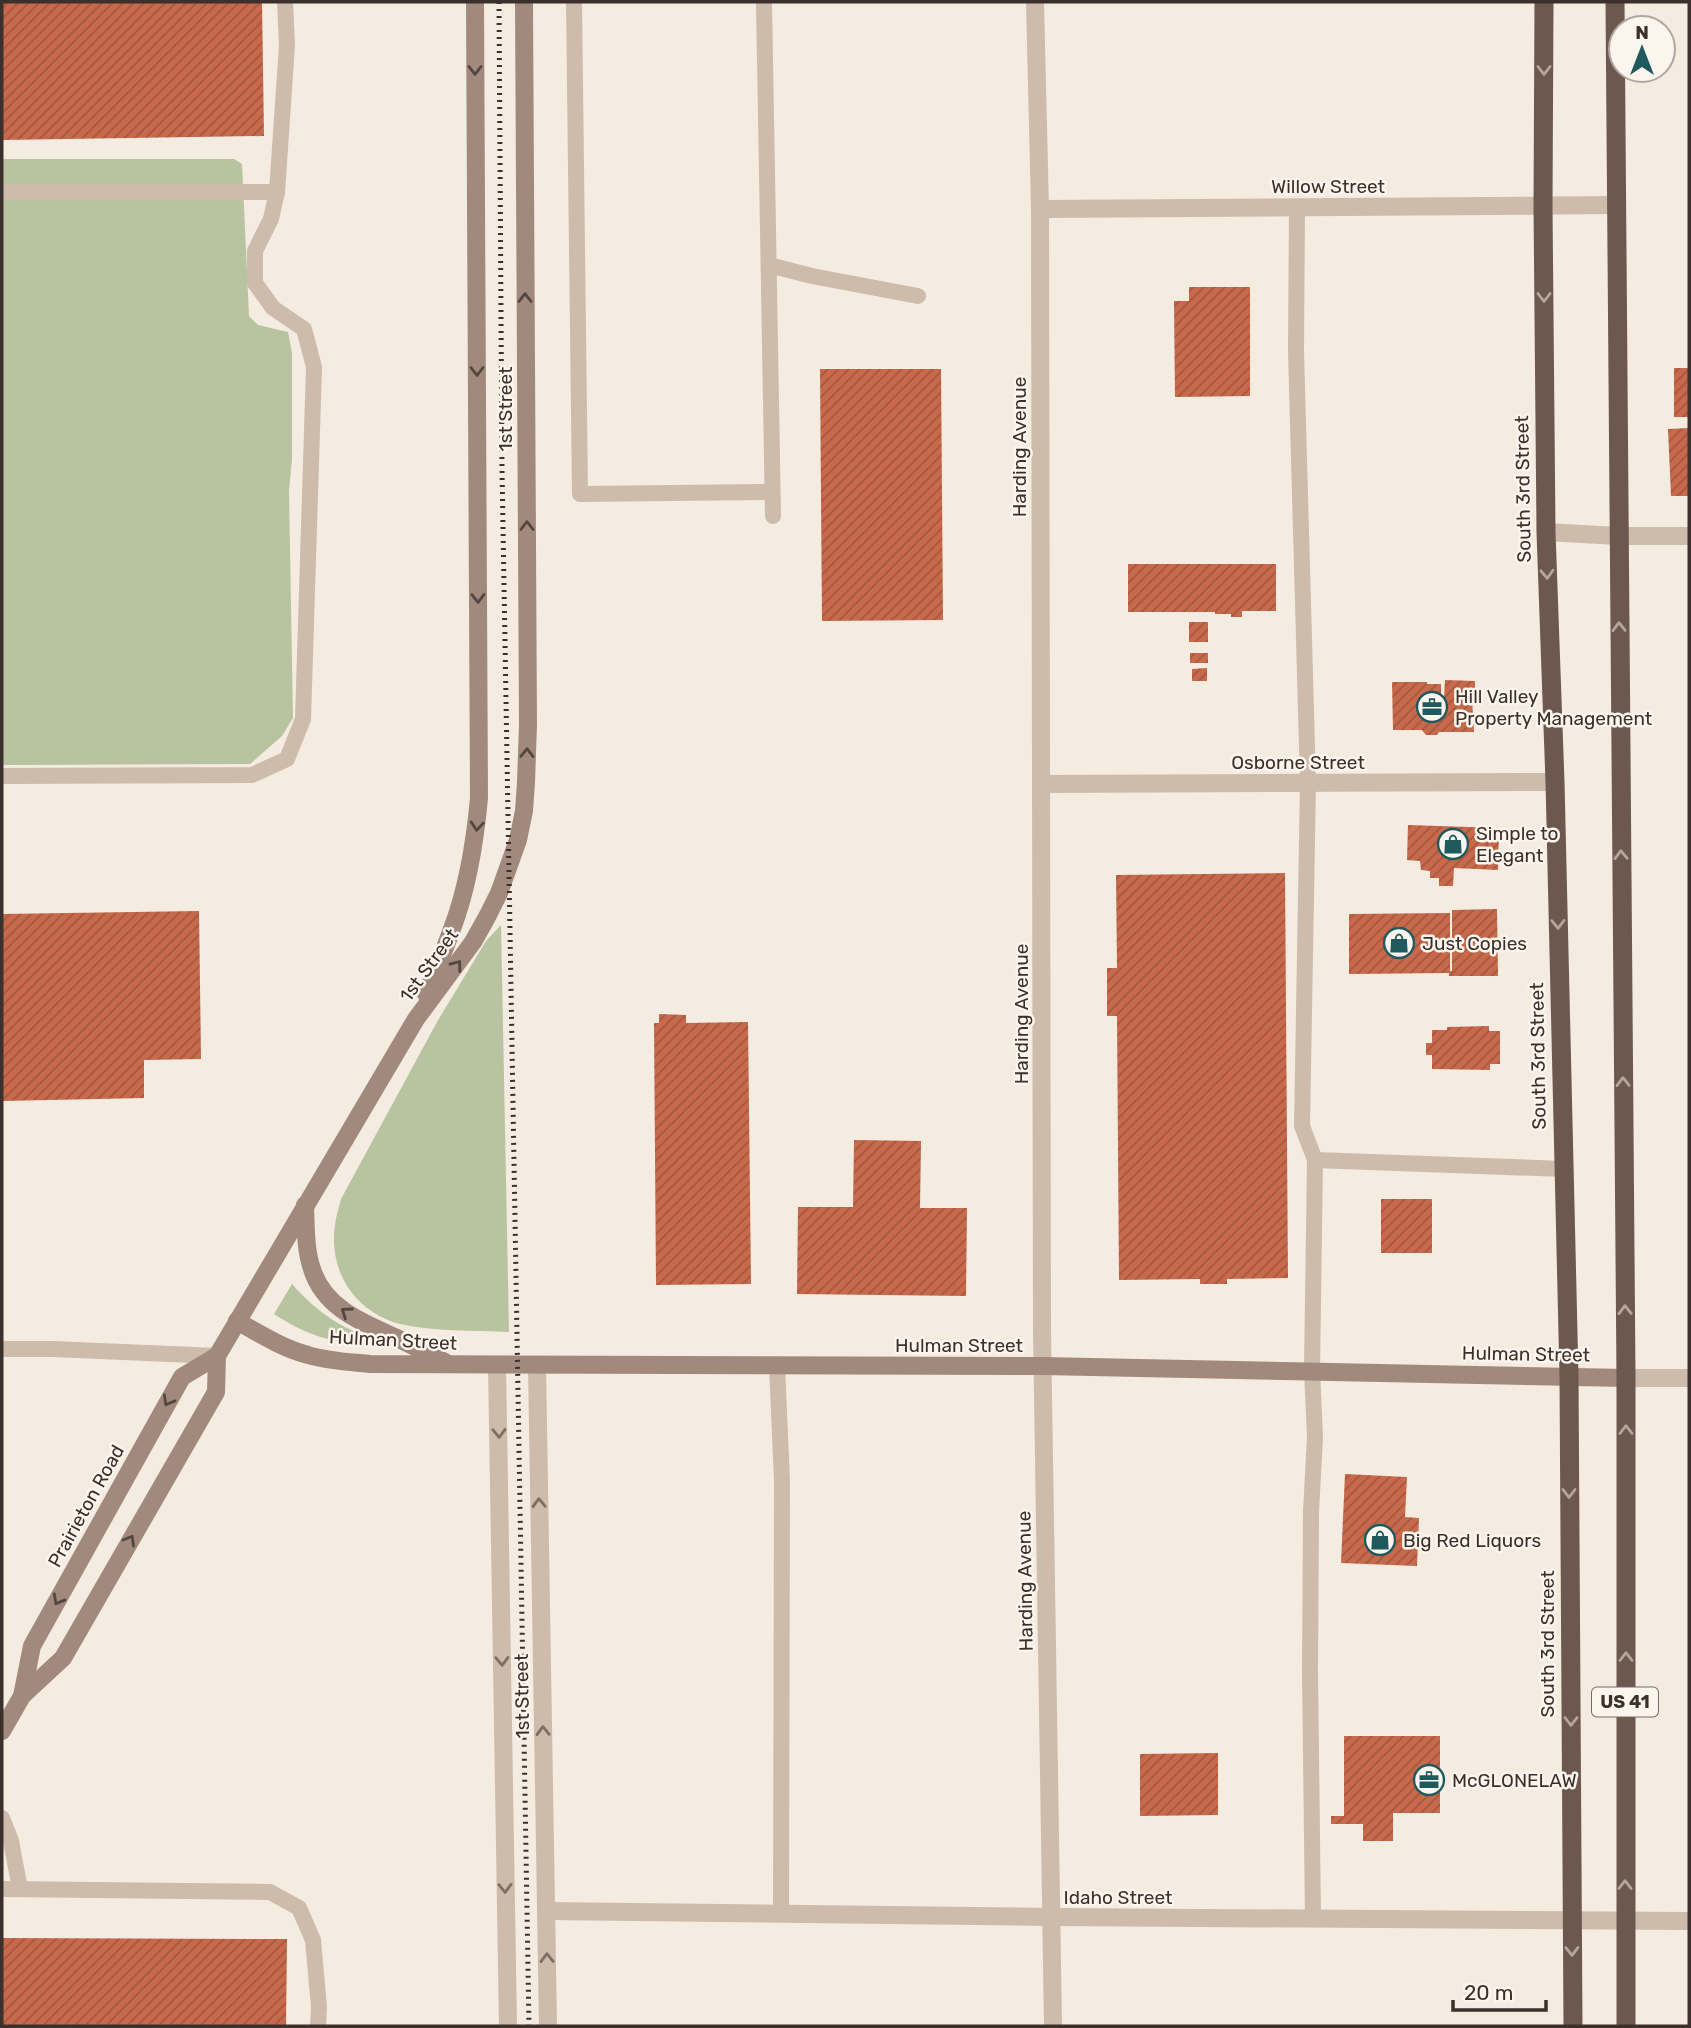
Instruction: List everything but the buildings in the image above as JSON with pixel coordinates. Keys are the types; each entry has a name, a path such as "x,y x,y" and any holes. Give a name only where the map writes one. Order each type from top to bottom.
{"highway":[{"name":"South 3rd Street","path":"1544,2 1546,532 1555,782 1569,1376 1573,2026"},
{"name":"US 41","path":"1615,2 1626,1378 1626,2026"}],"main road":[{"name":"1st Street","path":"416,1019 453,928 476,835 479,797 475,2"},
{"name":"1st Street","path":"416,1019 473,943 488,917 518,839 524,811 528,725 524,2"},
{"name":"Prairieton Road","path":"2,1731 22,1696 63,1658 216,1392 217,1356 416,1019"},
{"path":"305,1205 307,1245 312,1271 333,1302 371,1327 451,1365"},
{"name":"Hulman Street","path":"237,1321 283,1346 307,1355 370,1364 1043,1366 1626,1378"},
{"name":"Prairieton Road","path":"22,1696 32,1646 182,1377 217,1356"}],"street":[{"name":"Harding Avenue","path":"1035,2 1040,209 1043,1366 1053,2026"},
{"name":"Willow Street","path":"1040,209 1617,205"},
{"path":"1546,532 1689,536"},
{"name":"Osborne Street","path":"1041,784 1555,782"},
{"name":"1st Street","path":"497,1365 508,2026"},
{"name":"1st Street","path":"537,1365 548,2026"},
{"name":"Hulman Street","path":"1626,1378 1689,1378"},
{"name":"Idaho Street","path":"547,1911 1689,1921"}],"lane":[{"path":"2,776 252,775 287,759 303,719 314,367 304,329 273,308 255,283 255,251 271,219 277,191 287,45 285,2"},
{"path":"574,2 580,494 772,492"},
{"path":"764,2 773,516"},
{"path":"2,192 277,191"},
{"path":"1297,207 1296,351 1308,783 1302,1126 1315,1160 1312,1371 1315,1437 1311,1512 1310,1659 1313,1918"},
{"path":"769,265 918,296"},
{"path":"1315,1160 1564,1169"},
{"path":"2,1349 217,1356"},
{"path":"777,1366 782,1481 781,1914"},
{"path":"2,1818 10,1841 20,1889"},
{"path":"2,1889 270,1892 299,1908 313,1940 319,2007 318,2026"}],"green space":[{"path":"2,159 234,159 242,164 249,316 258,325 288,332 292,353 292,459 289,491 293,718 282,736 250,764 2,765"},
{"path":"501,925 509,1332 440,1330 400,1324 370,1310 358,1300 341,1273 334,1242 341,1199 437,1022 486,941"},
{"path":"292,1284 333,1320 382,1343 374,1345 336,1341 305,1331 274,1314"}],"railway":[{"path":"499,2 502,469 529,2026"}],"place":[{"name":"Hill Valley Property Management","path":"1432,707"},
{"name":"Simple to Elegant","path":"1453,844"},
{"name":"Just Copies","path":"1399,943"},
{"name":"Big Red Liquors","path":"1380,1540"},
{"name":"McGLONELAW","path":"1429,1780"}]}
